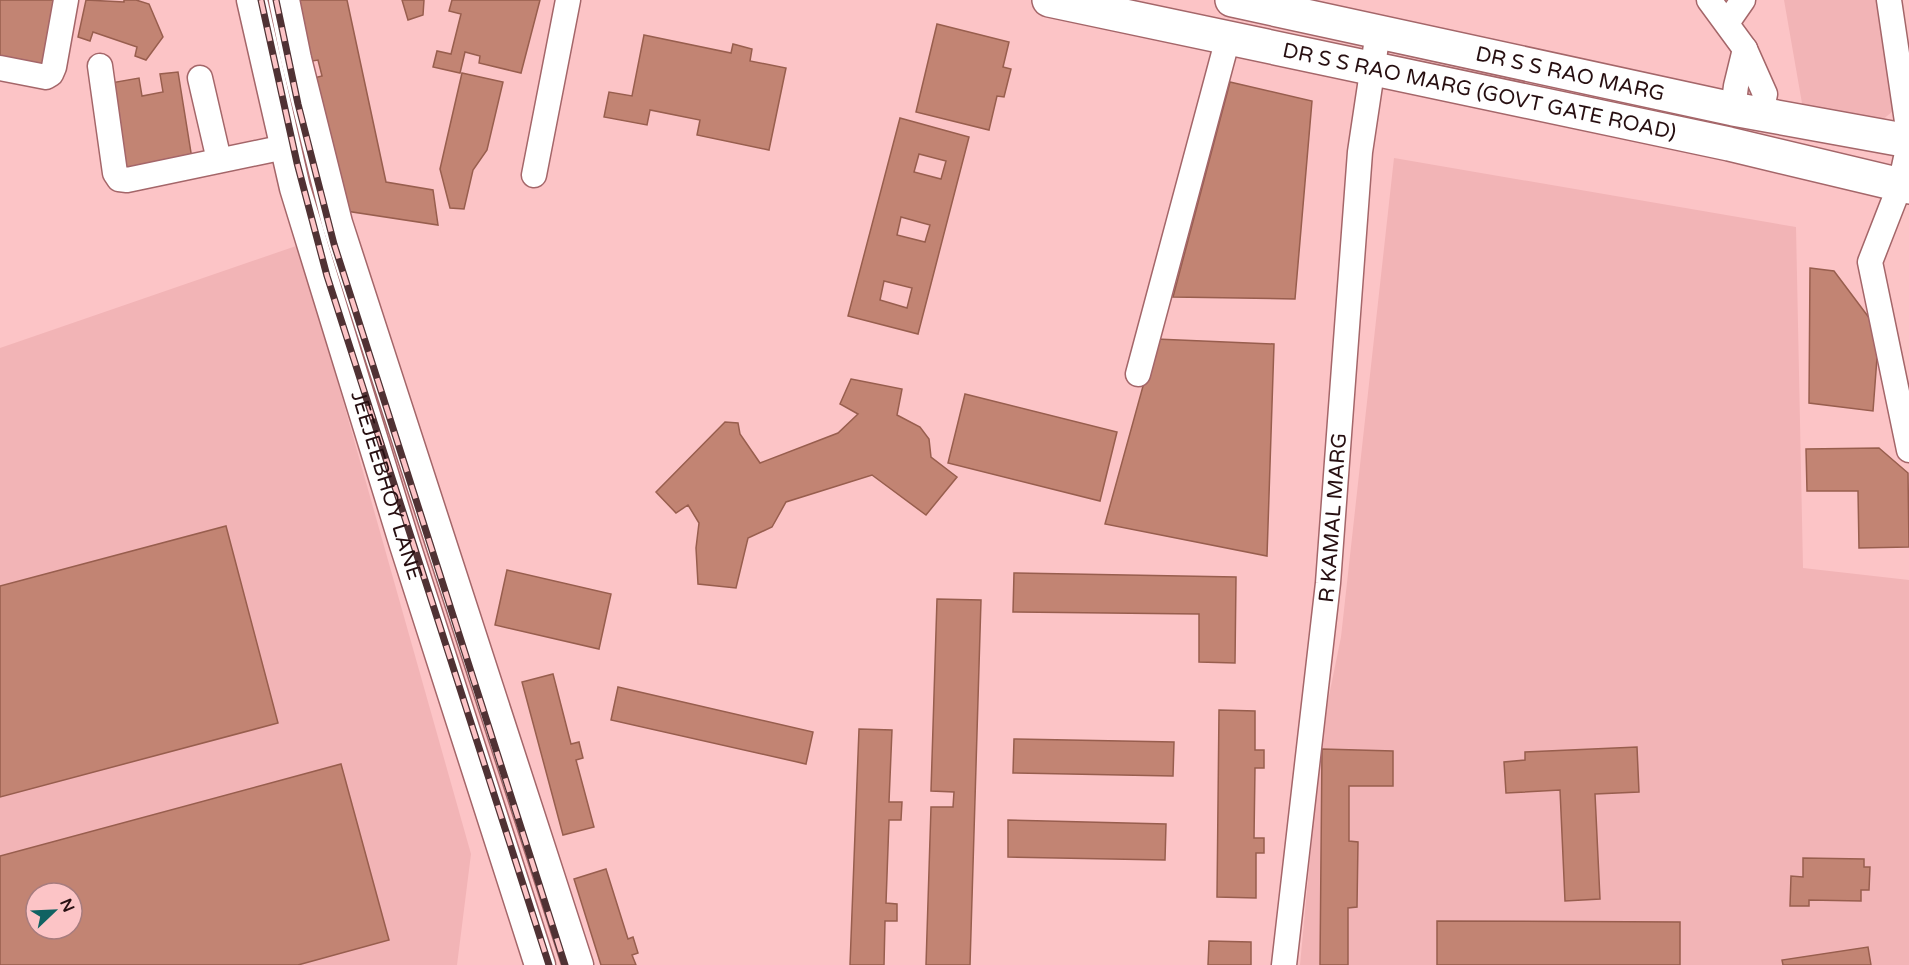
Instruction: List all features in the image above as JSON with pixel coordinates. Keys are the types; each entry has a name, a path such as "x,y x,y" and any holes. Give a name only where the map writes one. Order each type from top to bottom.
{"main road":[{"name":"DR S S RAO MARG (GOVT GATE ROAD)","path":"1049,0 1718,142 1904,186"},
{"name":"DR S S RAO MARG","path":"1232,0 1747,111 1909,142"}],"street":[{"path":"0,68 46,77 51,74 66,0"},
{"name":"JEEJEEBHOY LANE","path":"252,0 295,188 401,534 540,965"},
{"path":"284,0 337,223 578,965"},
{"path":"534,175 568,0"},
{"path":"1709,0 1745,49 1736,86 1747,111"},
{"path":"1727,23 1743,0"},
{"path":"1889,0 1909,135"},
{"name":"R KAMAL MARG","path":"1284,965 1328,583 1360,152 1378,32"},
{"path":"1138,374 1228,38"},
{"path":"100,66 115,173 119,179 127,180 285,147"},
{"path":"200,78 219,160"},
{"path":"274,98 304,90"},
{"path":"1909,142 1904,186 1870,262 1909,450"},
{"path":"476,767 511,756"}],"shaded area":[{"path":"1784,0 1877,0 1897,108 1877,124 1803,109"},
{"path":"1394,158 1796,227 1803,568 1909,580 1909,965 1300,965 1322,730 1341,637"},
{"path":"299,245 471,854 457,965 0,965 0,348"}],"building":[{"path":"0,0 60,0 48,69 0,60"},
{"path":"86,0 124,2 124,0 136,0 149,4 163,37 146,60 135,56 137,47 93,32 90,41 78,37"},
{"path":"294,0 347,0 386,182 433,190 438,225 346,211 310,79 322,76 318,60 306,62"},
{"path":"402,0 424,0 423,15 408,20"},
{"path":"452,0 540,0 521,73 479,63 480,56 465,52 460,73 433,67 437,51 451,54 461,14 449,11"},
{"path":"937,24 1009,42 1003,67 1011,69 1004,97 997,96 989,130 916,112"},
{"path":"644,35 731,53 733,44 752,49 750,61 786,68 769,150 697,135 700,120 650,110 647,125 604,117 609,92 632,96"},
{"path":"178,72 192,159 120,171 105,84 139,78 142,96 163,92 160,74"},
{"path":"462,73 503,82 487,150 473,170 464,209 450,208 440,169"},
{"path":"1230,82 1312,101 1295,299 1173,297"},
{"path":"900,118 969,137 918,334 848,316","holes":["919,154 946,161 941,179 914,172","901,217 930,225 925,242 897,235","884,281 912,288 907,308 880,300"]},
{"path":"1810,268 1834,271 1879,331 1873,411 1809,403"},
{"path":"1156,339 1274,344 1267,556 1105,524"},
{"path":"851,379 902,389 897,415 920,427 929,439 931,457 957,477 926,515 872,475 786,502 772,527 748,538 736,588 698,584 696,548 699,523 688,505 676,513 656,492 725,422 738,423 740,434 760,463 838,433 858,414 840,404"},
{"path":"965,394 1117,432 1100,501 948,463"},
{"path":"1879,448 1908,473 1909,547 1859,548 1858,491 1807,491 1806,449"},
{"path":"226,526 278,723 0,797 0,586"},
{"path":"507,570 611,594 599,649 495,625"},
{"path":"1014,573 1236,577 1235,663 1199,662 1199,614 1013,612"},
{"path":"937,599 981,600 970,965 926,965 931,807 953,807 954,792 931,791"},
{"path":"553,674 571,744 579,742 583,758 576,760 594,827 563,835 522,682"},
{"path":"618,687 813,732 806,764 611,720"},
{"path":"1219,710 1255,711 1255,750 1264,750 1264,768 1255,768 1254,838 1264,838 1264,853 1256,853 1256,898 1217,897"},
{"path":"859,729 892,730 889,802 902,802 901,820 889,820 886,903 897,904 897,921 885,921 884,965 850,965"},
{"path":"1014,739 1174,742 1173,776 1013,773"},
{"path":"1637,747 1639,792 1595,794 1600,899 1565,901 1560,790 1506,793 1504,762 1525,760 1525,752"},
{"path":"1322,749 1393,751 1393,786 1349,786 1349,841 1358,842 1357,907 1348,908 1348,965 1320,965"},
{"path":"341,764 389,940 298,965 0,965 0,856"},
{"path":"1008,820 1166,824 1165,860 1008,857"},
{"path":"1803,858 1864,859 1864,867 1870,867 1869,890 1861,890 1861,901 1809,900 1809,906 1790,906 1791,876 1803,877"},
{"path":"606,869 628,939 633,937 638,953 632,955 636,965 601,965 574,879"},
{"path":"1437,921 1680,922 1680,965 1437,965"},
{"path":"1209,941 1251,942 1251,965 1208,965"},
{"path":"1868,947 1871,965 1783,965 1782,960"}],"railway":[{"path":"261,0 297,163 327,276 549,965"},
{"path":"276,0 298,104 334,244 565,965"}]}
